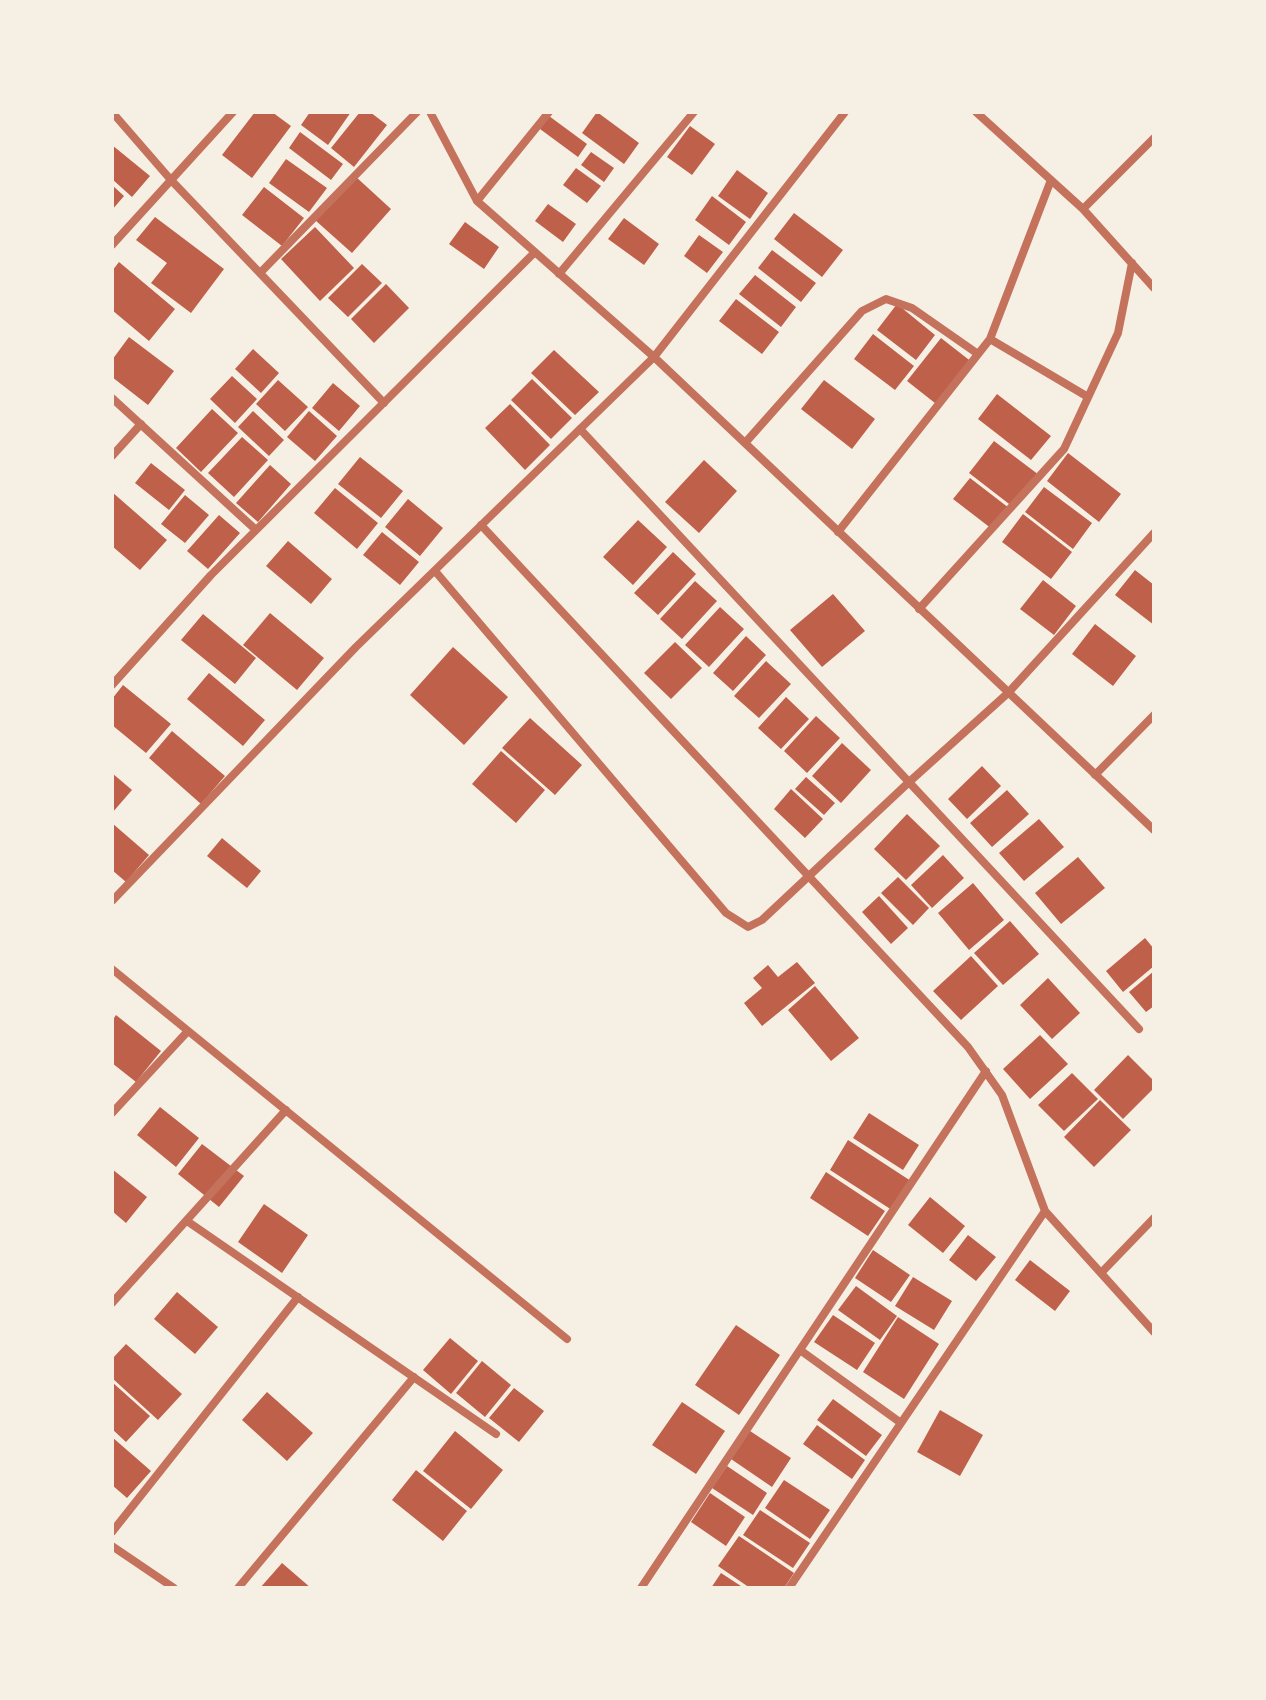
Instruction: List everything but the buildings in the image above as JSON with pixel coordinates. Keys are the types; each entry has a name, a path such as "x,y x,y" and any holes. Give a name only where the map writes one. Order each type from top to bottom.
{"street":[{"path":"112,112 171,180 384,403"},
{"path":"112,245 233,112"},
{"path":"261,272 417,112"},
{"path":"430,112 477,201 654,357 1154,830"},
{"path":"477,201 549,112"},
{"path":"559,274 694,112"},
{"path":"112,901 356,647 654,357 845,112"},
{"path":"976,112 1083,209 1154,288"},
{"path":"1083,209 1154,138"},
{"path":"838,532 990,339 1051,180"},
{"path":"112,685 211,575 535,252"},
{"path":"919,609 1064,449 1118,333 1132,263"},
{"path":"745,443 862,311 886,299 912,308 978,354"},
{"path":"990,339 1088,397"},
{"path":"112,398 256,530"},
{"path":"112,456 141,424"},
{"path":"580,429 1139,1029"},
{"path":"481,525 968,1047 1002,1095 1045,1211 1154,1332"},
{"path":"435,571 726,913 748,927 762,920 809,878 1008,693 1154,533"},
{"path":"1095,775 1154,715"},
{"path":"112,969 567,1339"},
{"path":"112,1113 188,1031"},
{"path":"641,1588 986,1071"},
{"path":"112,1303 286,1110"},
{"path":"789,1588 1045,1211"},
{"path":"1101,1273 1154,1218"},
{"path":"187,1221 496,1434"},
{"path":"112,1532 298,1297"},
{"path":"800,1350 901,1423"},
{"path":"238,1588 414,1377"},
{"path":"112,1546 174,1588"}]}
